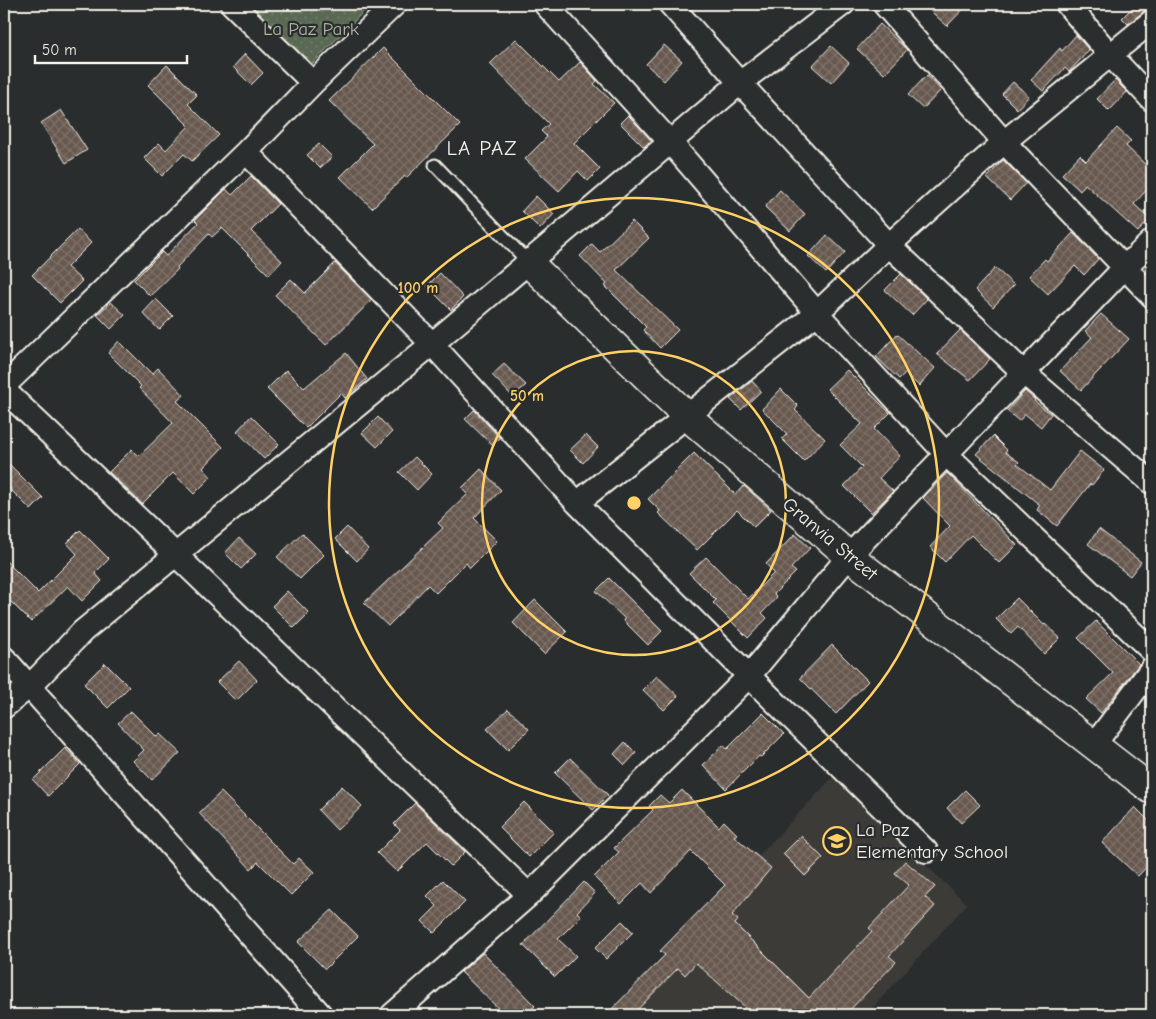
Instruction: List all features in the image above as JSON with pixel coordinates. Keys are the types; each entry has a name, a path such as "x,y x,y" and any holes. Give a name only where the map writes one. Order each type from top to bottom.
{"street":[{"path":"232,4 313,83"},
{"path":"395,4 4,388 337,712 529,895"},
{"path":"545,4 671,143 817,313 946,454 1152,651"},
{"path":"670,4 888,245 1024,373 1152,483"},
{"path":"4,707 30,686 83,630 177,555 432,344 740,83 843,4"},
{"path":"884,4 1004,142 1152,296"},
{"path":"1067,4 1111,56 1152,100"},
{"path":"577,503 817,313 888,245 1004,142 1152,21"},
{"path":"246,152 432,344 577,503 926,851"},
{"path":"392,1015 529,895 749,676 849,556 1152,241"},
{"name":"Granvia Street","path":"529,263 686,416 849,556 1152,790"},
{"path":"4,658 321,1015"},
{"path":"1094,745 1152,668"}],"lane":[{"path":"434,166 529,263"}],"shaded area":[{"name":"La Paz Elementary School","path":"833,777 967,904 866,1015 608,1015"}],"green space":[{"name":"La Paz Park","path":"249,4 371,4 312,64"}],"building":[{"path":"923,4 968,4 947,26"},
{"path":"1136,4 1152,4 1152,8 1144,11 1128,24 1122,18"},
{"path":"880,24 907,50 884,74 857,49"},
{"path":"1076,35 1089,50 1069,72 1065,68 1043,91 1031,80 1060,48 1062,51"},
{"path":"516,39 559,82 580,62 597,81 594,84 614,103 574,143 600,169 588,181 578,171 559,191 525,159 547,137 541,131 549,124 490,64"},
{"path":"664,45 682,61 664,81 646,64"},
{"path":"831,46 849,63 831,83 812,66"},
{"path":"383,48 460,125 406,178 405,176 372,208 340,177 373,144 329,101"},
{"path":"245,54 263,73 251,85 233,67"},
{"path":"167,65 197,95 188,104 219,135 192,161 184,154 162,176 144,158 159,143 166,150 189,126 148,85"},
{"path":"927,75 941,90 923,109 908,95"},
{"path":"1115,80 1127,92 1109,111 1097,99"},
{"path":"1013,82 1029,96 1017,109 1002,94"},
{"path":"61,110 87,150 66,163 41,123"},
{"path":"628,115 651,140 644,147 620,123"},
{"path":"1117,128 1131,141 1126,146 1152,171 1152,184 1134,204 1150,219 1138,232 1085,184 1080,191 1062,174 1080,155 1086,161"},
{"path":"319,144 332,157 320,168 307,155"},
{"path":"1003,160 1026,183 1010,200 987,178"},
{"path":"251,176 278,204 251,231 282,261 269,275 222,228 212,237 209,234 177,267 178,269 150,296 134,280 162,252 166,256 198,223 195,220 226,189 232,195"},
{"path":"780,190 805,214 790,231 765,207"},
{"path":"536,196 554,214 540,229 522,211"},
{"path":"632,221 649,238 616,270 678,330 660,348 643,330 646,327 605,286 607,284 580,256 592,244 600,252"},
{"path":"78,229 91,243 67,267 82,281 60,303 32,275"},
{"path":"1073,233 1098,259 1084,275 1075,266 1048,294 1029,276 1045,259 1047,261"},
{"path":"827,235 845,252 826,273 808,256"},
{"path":"335,263 372,300 326,345 275,295 291,279 305,293"},
{"path":"995,268 1014,285 993,307 975,290"},
{"path":"440,273 463,297 451,310 427,286"},
{"path":"901,274 927,299 912,315 885,290"},
{"path":"156,299 173,316 159,330 143,313"},
{"path":"111,302 125,315 111,329 97,315"},
{"path":"1101,314 1129,339 1081,390 1060,371 1092,337 1085,331"},
{"path":"960,330 990,359 970,380 937,354"},
{"path":"897,334 935,368 919,386 905,373 899,379 876,357"},
{"path":"119,341 152,374 158,368 184,395 177,401 223,447 203,468 211,477 194,494 173,473 142,504 109,472 132,449 139,456 173,423 139,388 141,386 108,353"},
{"path":"346,353 367,379 345,398 341,393 306,428 267,389 286,370 304,388"},
{"path":"504,364 526,385 513,397 492,375"},
{"path":"847,370 890,413 874,429 900,456 879,478 893,491 871,513 844,486 862,467 840,445 862,424 827,389"},
{"path":"752,381 761,391 741,410 730,399"},
{"path":"781,389 798,406 795,410 825,439 804,461 782,439 787,434 762,409"},
{"path":"1025,391 1034,401 1051,414 1041,427 1025,414 1019,421 1007,411"},
{"path":"474,410 500,438 492,445 465,419"},
{"path":"251,416 279,444 264,459 237,431"},
{"path":"378,417 392,432 377,447 362,433"},
{"path":"586,435 598,447 583,463 570,450"},
{"path":"993,436 1007,450 1005,452 1019,462 1017,464 1050,490 1080,451 1104,470 1092,485 1090,484 1057,526 1037,510 1040,505 976,454"},
{"path":"694,453 735,494 744,486 771,510 754,527 737,510 697,550 658,513 660,511 648,499"},
{"path":"415,457 432,474 417,490 399,472"},
{"path":"4,459 43,498 31,510 4,483"},
{"path":"481,469 501,490 474,518 497,541 470,568 466,563 436,593 428,585 388,626 364,603 443,528 438,523 468,494 462,488"},
{"path":"947,473 1017,545 999,563 971,535 945,562 930,547 950,526 923,498"},
{"path":"347,527 368,549 357,561 335,539"},
{"path":"1099,529 1141,562 1130,576 1088,544"},
{"path":"80,530 109,559 95,573 102,581 82,601 68,586 31,622 4,595 4,559 38,593 77,554 67,543"},
{"path":"302,533 324,555 300,579 277,557"},
{"path":"795,534 810,548 791,568 796,572 774,594 777,597 762,613 767,618 748,638 713,603 716,600 689,573 706,557 748,599 774,573 766,564"},
{"path":"239,538 256,554 241,569 225,553"},
{"path":"609,578 662,631 648,645 596,591"},
{"path":"287,591 309,613 294,628 272,606"},
{"path":"1017,598 1060,638 1044,654 1018,627 1011,634 996,619"},
{"path":"535,600 567,632 544,654 513,623"},
{"path":"1096,621 1139,664 1101,713 1086,699 1113,673 1078,638"},
{"path":"832,645 868,681 836,714 800,678"},
{"path":"239,661 257,680 236,701 217,682"},
{"path":"105,663 129,687 108,708 84,684"},
{"path":"657,676 678,696 664,710 643,690"},
{"path":"508,709 529,729 508,750 487,729"},
{"path":"131,711 157,737 160,734 180,753 152,780 133,761 144,750 118,723"},
{"path":"763,713 784,734 726,789 703,765 723,745 727,749"},
{"path":"625,742 636,753 625,765 614,754"},
{"path":"65,748 80,764 48,796 33,780"},
{"path":"570,758 608,795 593,810 555,773"},
{"path":"342,786 362,806 337,830 318,810"},
{"path":"682,790 719,827 724,821 737,834 734,836 771,868 732,915 738,920 735,924 809,998 872,931 869,928 909,885 895,873 905,861 935,887 925,897 935,906 889,956 896,962 845,1015 737,1015 745,1007 696,963 685,975 678,968 632,1015 606,1015 665,955 660,951 725,885 691,851 651,893 642,883 621,904 594,877 619,852 614,848 653,810 649,806 660,795 669,803"},
{"path":"965,790 980,805 961,823 947,808"},
{"path":"221,792 293,864 299,858 314,872 291,895 258,862 251,869 199,813"},
{"path":"524,802 554,832 529,857 499,827"},
{"path":"415,803 465,852 451,866 427,842 397,872 377,853 400,830 394,824"},
{"path":"1135,807 1152,824 1152,861 1138,876 1102,843"},
{"path":"801,836 823,858 805,876 783,854"},
{"path":"443,880 465,902 434,933 422,921 437,906 427,896"},
{"path":"584,882 595,893 577,912 581,916 558,939 576,956 555,977 523,945"},
{"path":"332,910 358,936 325,969 298,942"},
{"path":"622,921 633,932 606,959 595,948"},
{"path":"483,953 535,1006 526,1015 505,1015 461,972"}],"place":[{"name":"La Paz Elementary School","path":"837,841"}],"district":[{"name":"LA PAZ","path":"482,148"}]}
